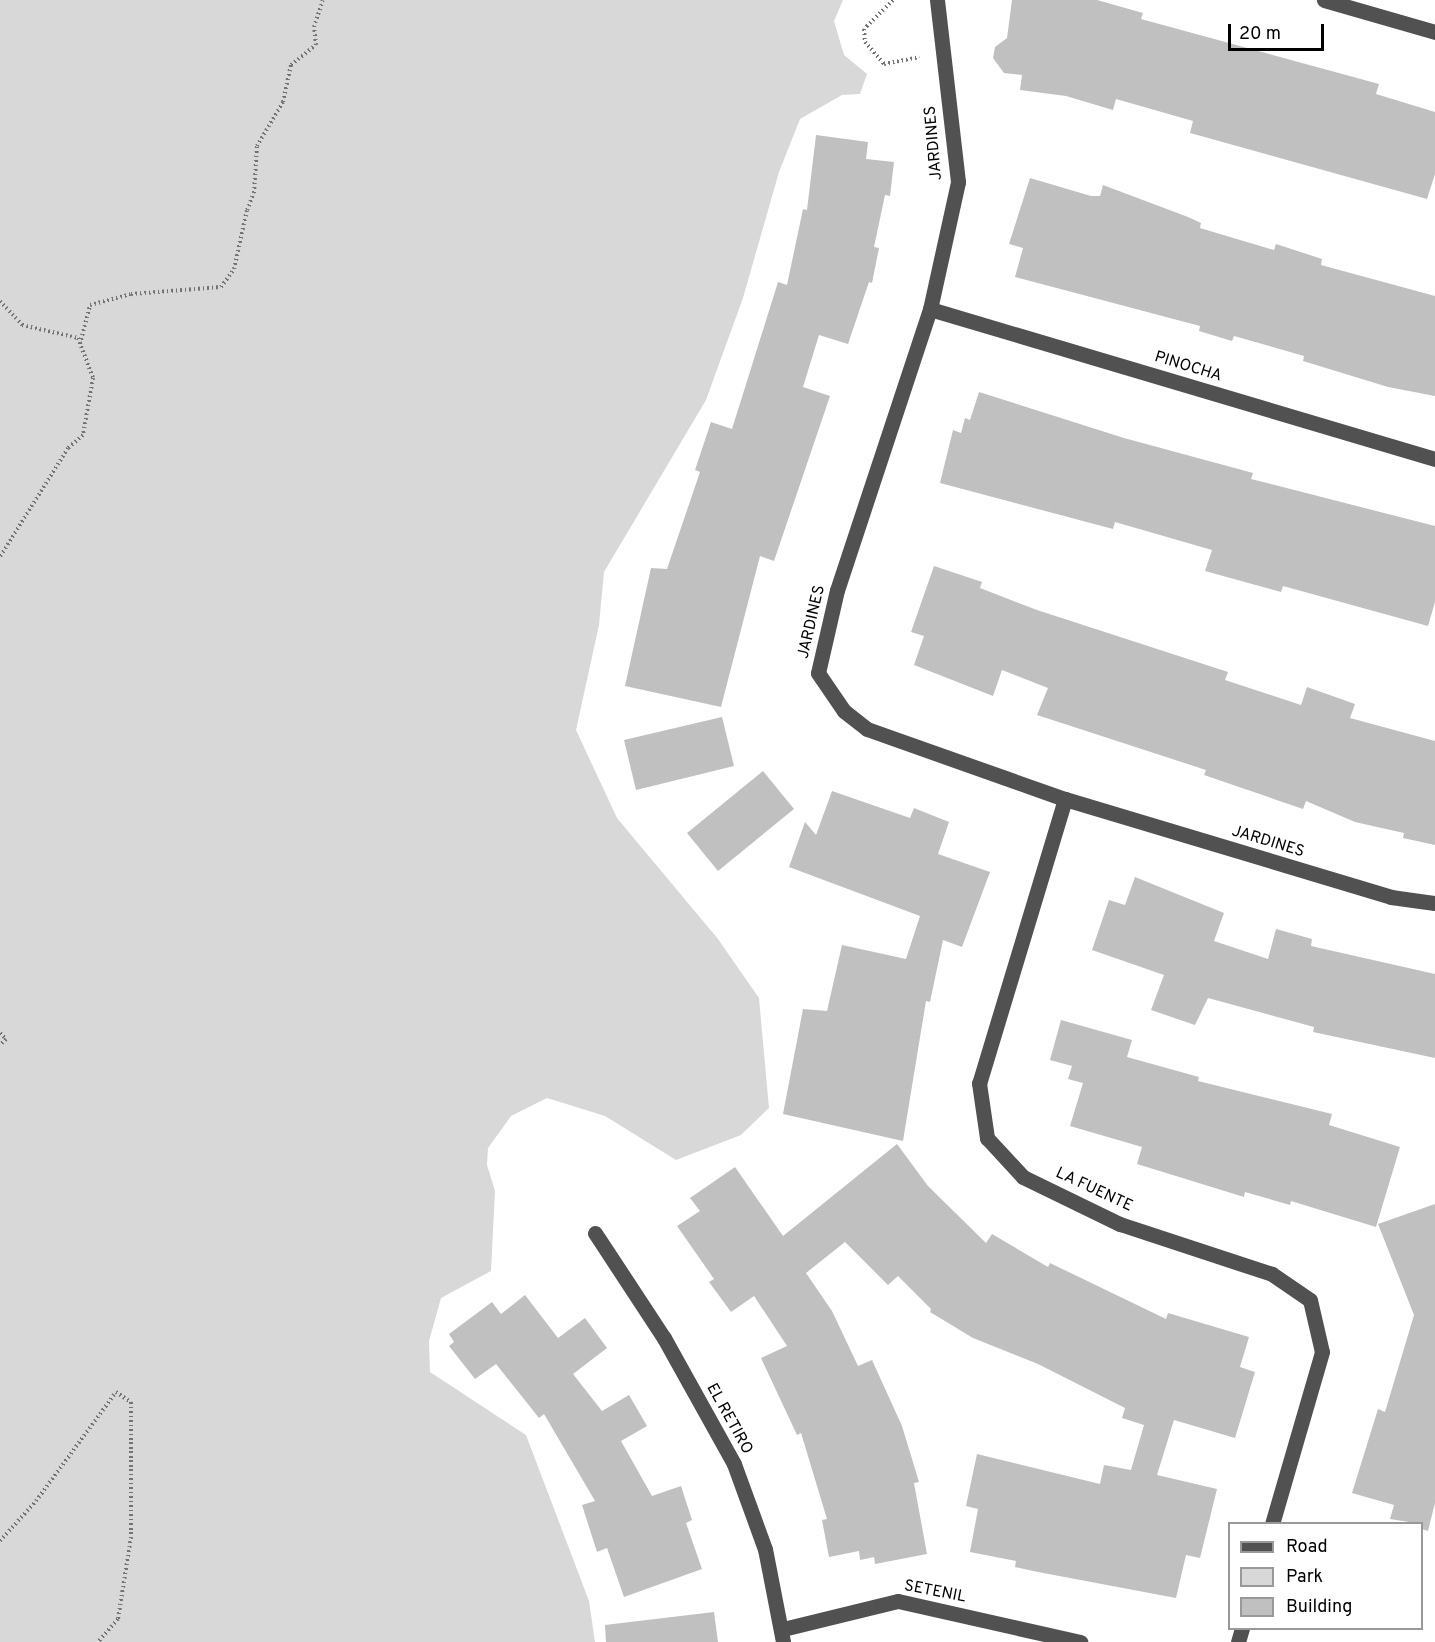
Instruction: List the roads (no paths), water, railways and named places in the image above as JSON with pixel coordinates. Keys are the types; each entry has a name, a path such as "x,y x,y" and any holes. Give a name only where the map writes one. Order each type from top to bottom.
{"street":[{"name":"JARDINES","path":"937,0 958,182 930,309 837,590 818,673 844,711 867,729 1065,799 1391,897 1435,903"},
{"path":"1324,0 1435,32"},
{"name":"PINOCHA","path":"930,309 1435,459"},
{"name":"LA FUENTE","path":"1065,799 979,1083 987,1138 1023,1177 1120,1224 1272,1274 1310,1300 1322,1352 1273,1522"},
{"name":"EL RETIRO","path":"595,1233 664,1338 734,1464 765,1549 783,1636"},
{"name":"SETENIL","path":"783,1636 898,1601 1080,1642"}]}
